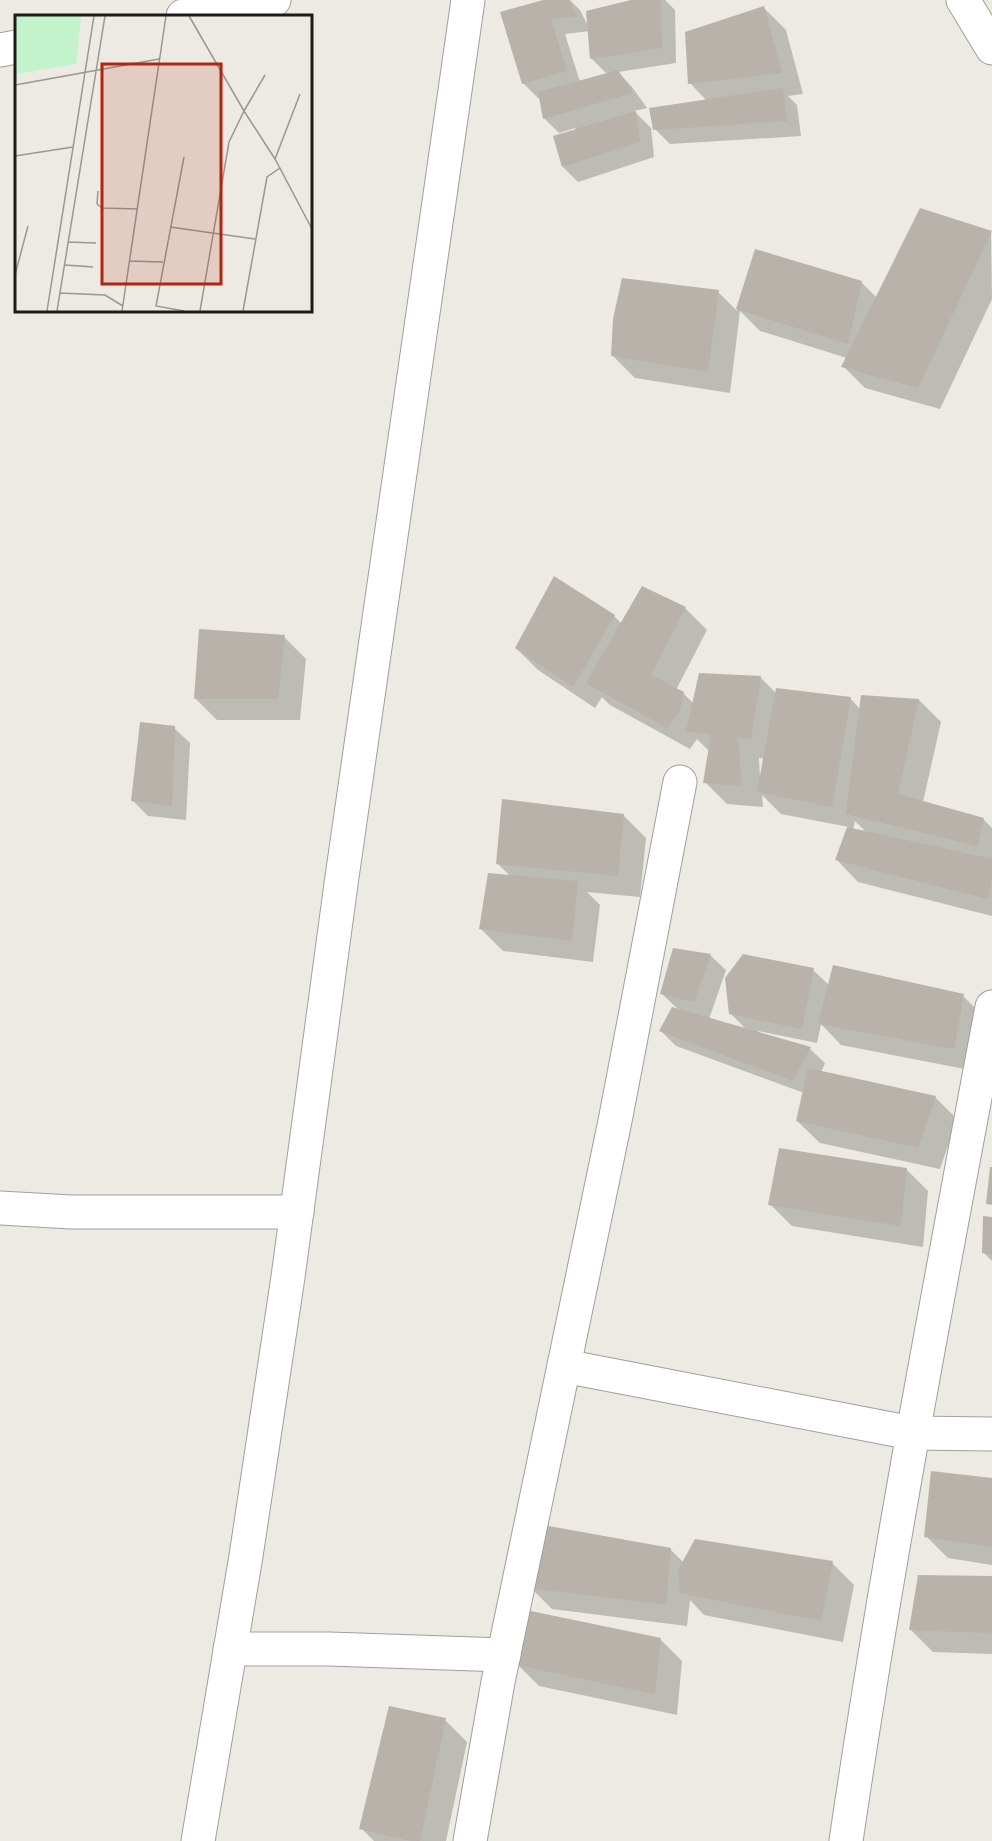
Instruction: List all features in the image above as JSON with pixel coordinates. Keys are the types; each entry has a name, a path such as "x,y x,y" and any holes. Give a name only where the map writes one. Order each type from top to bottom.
{"street":[{"path":"189,15 274,0"},
{"path":"198,1841 248,1544 297,1212 341,884 468,0"},
{"path":"963,0 992,48"},
{"path":"0,50 15,47"},
{"path":"470,1841 504,1655 615,1121 680,782"},
{"path":"846,1841 912,1433 992,1006"},
{"path":"0,1208 71,1212 297,1212"},
{"path":"564,1366 912,1433 992,1434"},
{"path":"230,1649 329,1649 504,1655"}],"building":[{"path":"543,0 569,0 577,17 551,19 567,71 522,84 500,12"},
{"path":"631,0 661,0 662,48 590,59 586,11"},
{"path":"764,6 782,73 688,84 685,32"},
{"path":"618,70 633,93 543,119 538,92"},
{"path":"783,88 787,121 653,130 649,108"},
{"path":"636,111 640,142 562,167 553,136"},
{"path":"920,208 992,231 918,388 841,367"},
{"path":"755,249 862,281 848,344 736,309"},
{"path":"622,278 719,290 708,372 611,356 613,319"},
{"path":"554,576 615,615 573,687 515,648"},
{"path":"642,586 686,607 651,675 684,692 680,711 667,728 586,683"},
{"path":"199,629 285,635 278,699 194,699"},
{"path":"699,673 761,676 751,740 738,737 742,786 703,783 711,734 686,731"},
{"path":"776,688 851,697 832,807 757,792"},
{"path":"861,695 919,699 898,794 984,818 977,846 846,814"},
{"path":"140,722 175,726 172,806 131,801"},
{"path":"502,799 624,814 618,876 496,864"},
{"path":"847,827 992,859 988,899 835,860"},
{"path":"488,873 578,881 572,941 479,929"},
{"path":"673,948 711,954 694,1002 660,994"},
{"path":"743,954 814,968 802,1029 729,1014 725,978"},
{"path":"833,965 964,994 954,1049 818,1024"},
{"path":"672,1007 811,1047 793,1081 659,1031"},
{"path":"808,1068 936,1096 918,1148 796,1121"},
{"path":"779,1148 907,1168 901,1226 768,1205"},
{"path":"990,1167 992,1167 992,1205 986,1204"},
{"path":"983,1216 992,1217 992,1255 982,1253"},
{"path":"931,1471 992,1478 992,1547 924,1537"},
{"path":"543,1525 671,1548 666,1605 529,1588"},
{"path":"695,1539 833,1561 821,1621 680,1593 678,1570"},
{"path":"918,1575 992,1576 992,1633 909,1630"},
{"path":"526,1610 661,1638 655,1694 516,1665"},
{"path":"389,1706 446,1718 420,1841 359,1829"}]}
